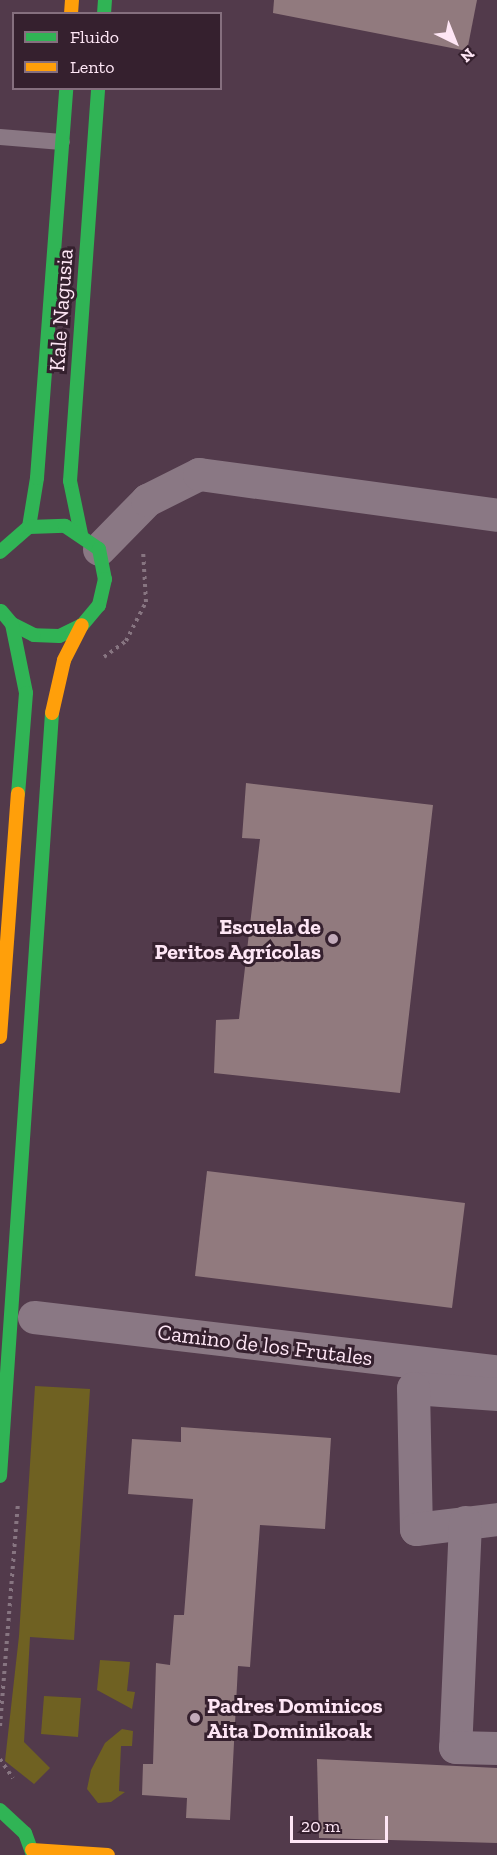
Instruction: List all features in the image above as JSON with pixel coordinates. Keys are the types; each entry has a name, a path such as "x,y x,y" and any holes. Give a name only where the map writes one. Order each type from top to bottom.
{"main road":[{"name":"Kale Nagusia","path":"29,527 37,478 66,90"},
{"name":"Kale Nagusia","path":"0,1476 53,699 64,660 82,625 99,605 105,579 70,481 98,90"},
{"path":"0,552 5,539 29,527 47,524 90,542"},
{"path":"0,609 12,624 34,635 59,636 82,625"},
{"path":"0,1037 26,693 12,624"},
{"path":"0,1810 25,1833 33,1853 108,1855"}],"street":[{"path":"62,142 94,145"},
{"path":"90,542 147,500 199,474 497,515"},
{"name":"Camino de los Frutales","path":"34,1317 497,1371"},
{"path":"497,1394 413,1388 416,1529 497,1519"},
{"path":"465,1522 455,1747 497,1748"}],"lane":[{"path":"0,137 62,142"}],"path":[{"path":"98,661 126,641 146,602 147,561 141,543"}],"shaded area":[{"path":"35,1386 90,1389 74,1640 30,1637 24,1742 50,1768 34,1784 5,1761 19,1636"},
{"path":"100,1660 130,1662 127,1691 135,1692 132,1709 97,1690"},
{"path":"44,1696 81,1698 78,1737 41,1734"},
{"path":"122,1729 133,1731 132,1746 121,1746 119,1791 125,1792 111,1802 98,1803 87,1789 91,1770 105,1743"}],"building":[{"path":"274,0 477,0 467,51 273,13"},
{"name":"Escuela de Peritos Agrícolas","path":"246,783 433,805 400,1093 214,1073 216,1020 239,1019 260,839 242,838"},
{"path":"207,1171 465,1203 452,1308 195,1276"},
{"path":"181,1427 331,1438 325,1529 260,1525 250,1667 238,1666 230,1820 186,1818 187,1798 142,1795 143,1764 153,1764 156,1663 170,1665 174,1615 184,1615 193,1499 128,1494 132,1439 181,1442"},
{"path":"317,1759 497,1768 497,1843 319,1838"}],"traffic: fast":[{"path":"104,12 105,0"},
{"path":"29,527 37,478 66,90"},
{"path":"81,534 70,481 98,90"},
{"path":"0,552 29,527 65,526 99,549 105,579 99,605 82,625 59,636 34,635 12,624 1,611"},
{"path":"12,624 26,693 18,794"},
{"path":"0,1476 52,713"},
{"path":"0,1810 25,1833 33,1855"}],"traffic: slow":[{"path":"71,12 72,0"},
{"path":"52,713 64,660 82,625"},
{"path":"0,1037 18,794"},
{"path":"32,1850 108,1855"}],"place":[{"name":"Escuela de Peritos Agrícolas","path":"333,939"},
{"name":"Padres Dominicos Aita Dominikoak","path":"195,1718"}]}
